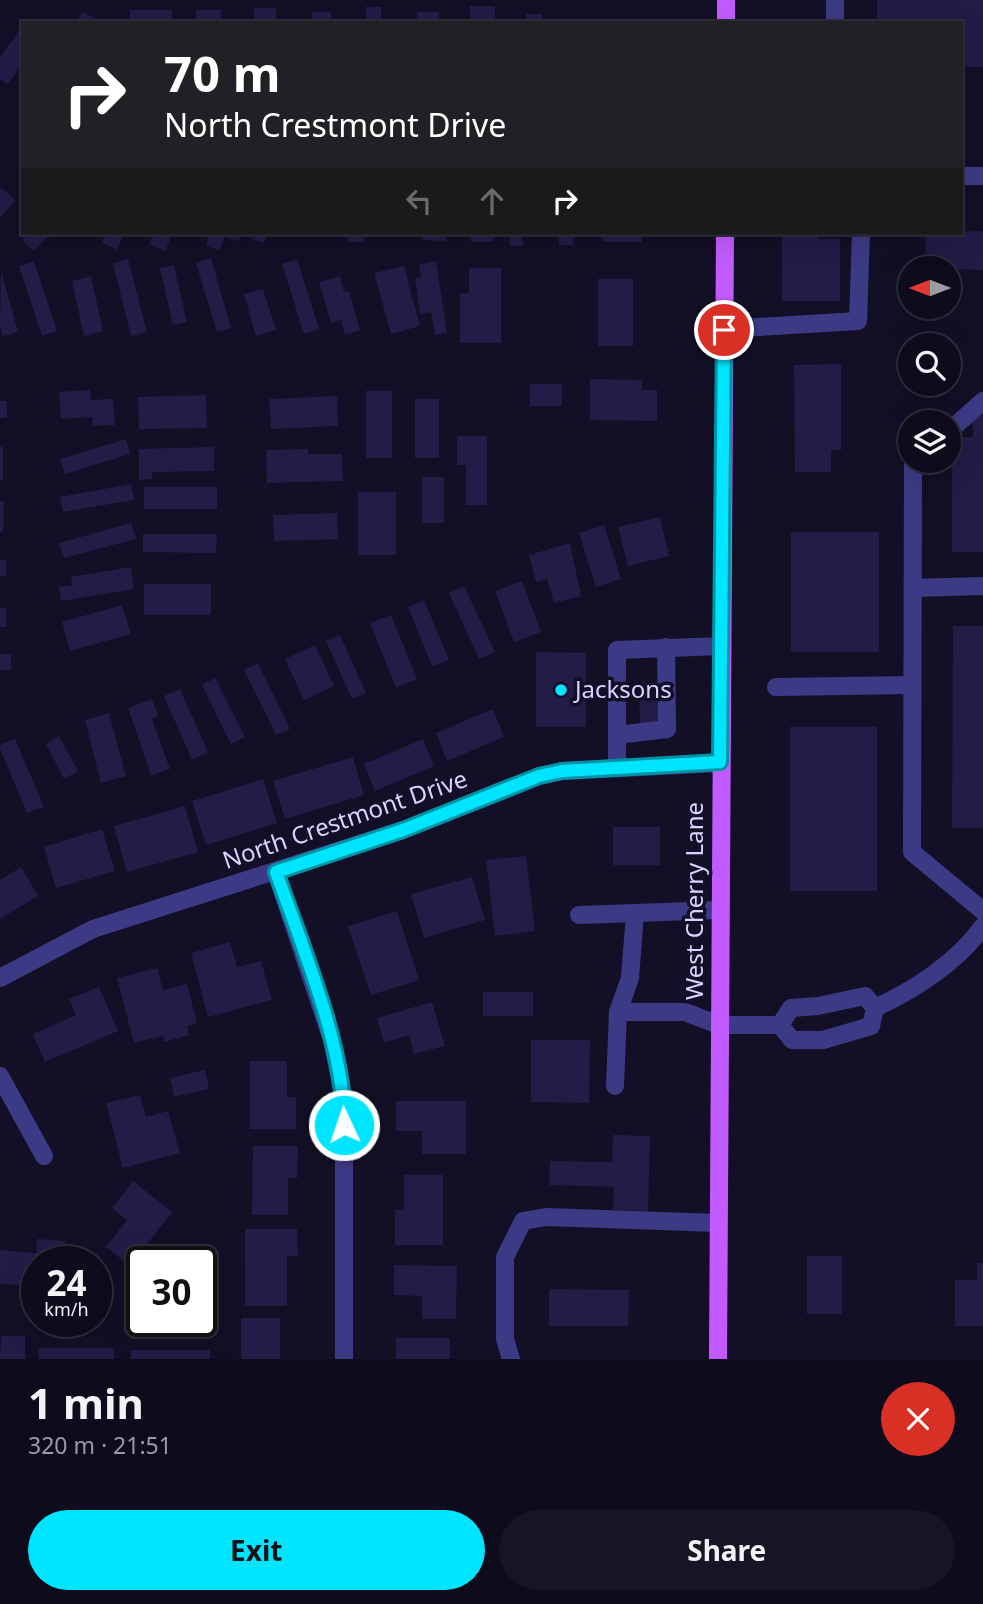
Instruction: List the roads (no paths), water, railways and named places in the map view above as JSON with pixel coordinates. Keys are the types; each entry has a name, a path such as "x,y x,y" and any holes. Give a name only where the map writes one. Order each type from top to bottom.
{"main road":[{"path":"726,0 726,21"},
{"name":"West Cherry Lane","path":"718,1359 724,235"}],"street":[{"path":"835,0 835,21"},
{"path":"963,176 983,176"},
{"path":"724,330 858,321 861,235"},
{"path":"961,420 983,401"},
{"path":"914,473 912,852 983,911"},
{"path":"913,588 983,586"},
{"path":"617,768 617,650 721,646"},
{"path":"617,735 667,729 666,647"},
{"path":"776,687 912,684"},
{"name":"North Crestmont Drive","path":"0,978 93,929 403,830 539,776 720,762"},
{"path":"276,872 332,1040 344,1099 344,1359"},
{"path":"579,915 719,910"},
{"path":"615,1086 618,1012 630,978 635,913"},
{"path":"876,1008 899,997 946,964 982,932"},
{"path":"780,1025 791,1007 818,1006 865,996 876,1008"},
{"path":"780,1025 792,1040 823,1040 872,1026 876,1008"},
{"path":"618,1012 685,1012 719,1025 780,1025"},
{"path":"0,1076 44,1156"},
{"path":"511,1359 505,1339 505,1257 523,1221 546,1217 718,1223"}],"place":[{"name":"Jacksons","path":"561,690"}]}
